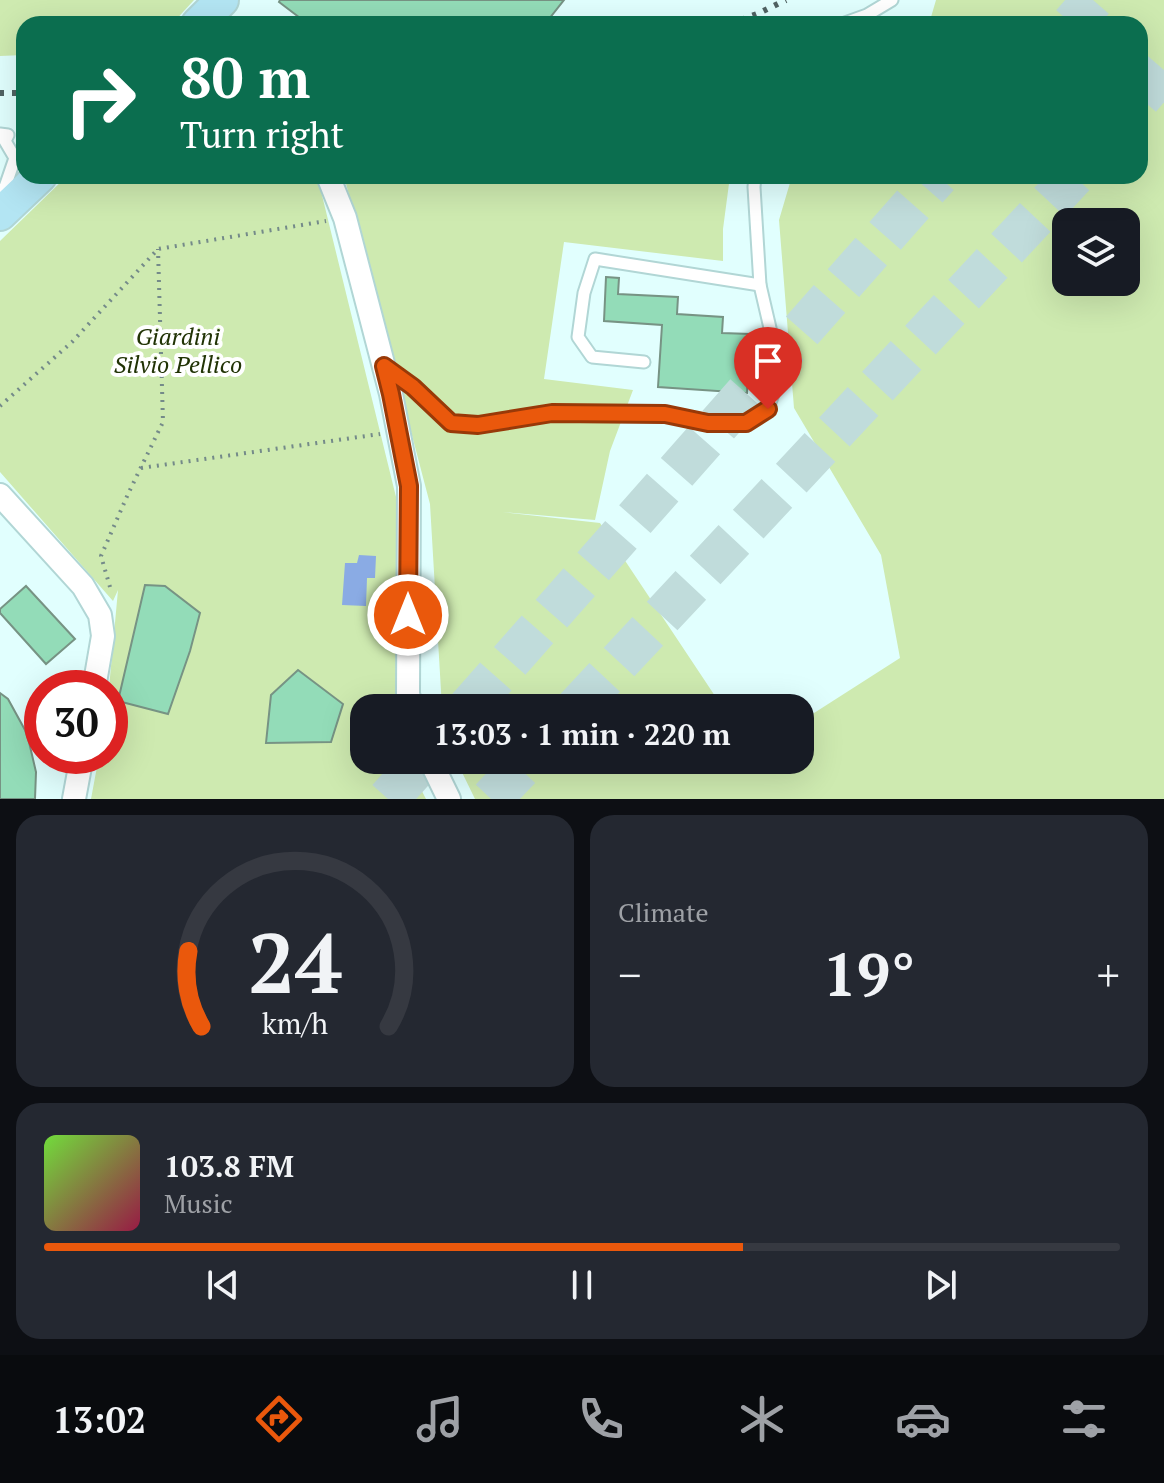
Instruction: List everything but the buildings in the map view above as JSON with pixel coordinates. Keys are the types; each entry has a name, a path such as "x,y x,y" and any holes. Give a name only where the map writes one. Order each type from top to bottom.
{"main road":[{"path":"206,16 222,0"},
{"path":"0,214 32,184"}],"street":[{"path":"331,184 345,218 384,366 409,486 408,694"},
{"path":"0,495 83,586 100,615 103,636 97,670"},
{"path":"74,799 79,774"},
{"path":"437,774 449,799"}],"lane":[{"path":"864,16 892,0"},
{"path":"0,134 8,135 5,141 15,158 5,187 0,191"},
{"path":"384,366 413,387 451,423 478,425 552,413 665,414 708,423 746,423 768,409 777,382 770,328 760,285 754,184"},
{"path":"644,362 592,357 578,337 584,293 595,259 760,285"}],"path":[{"path":"0,406 72,342 158,249 345,218"},
{"path":"100,615 113,601 101,556 163,422 158,249"},
{"path":"141,468 399,431"}],"green space":[{"path":"0,0 194,0 179,16 16,16 16,55 0,56"},
{"path":"936,0 1164,0 1164,799 475,799 463,774 814,774 814,713 900,658 881,555 794,408 779,220 790,184 1148,184 1148,16 931,16"},
{"name":"Giardini Silvio Pellico","path":"59,184 319,184 397,501 398,694 350,694 350,774 413,774 426,799 91,799 96,774 128,774 128,670 111,670 118,590 113,601 0,472 0,241"},
{"path":"346,184 729,184 723,229 723,261 564,242 544,379 633,390 610,451 595,520 502,512 600,523 714,694 441,694 430,504"}],"water":[{"path":"359,555 376,556 375,578 367,578 366,606 342,605 345,563 357,563"}],"tunnel":[{"path":"1079,16 1093,0"},
{"path":"1148,89 1164,70"},
{"path":"480,694 931,184"},
{"path":"589,694 1067,184"},
{"path":"388,799 410,774"},
{"path":"491,799 515,774"}],"railway":[{"path":"752,16 786,0"},
{"path":"0,93 16,93"}],"route":[{"path":"408,615 409,486 384,366 413,387 451,423 478,425 552,413 665,414 708,423 746,423 768,409"}]}
